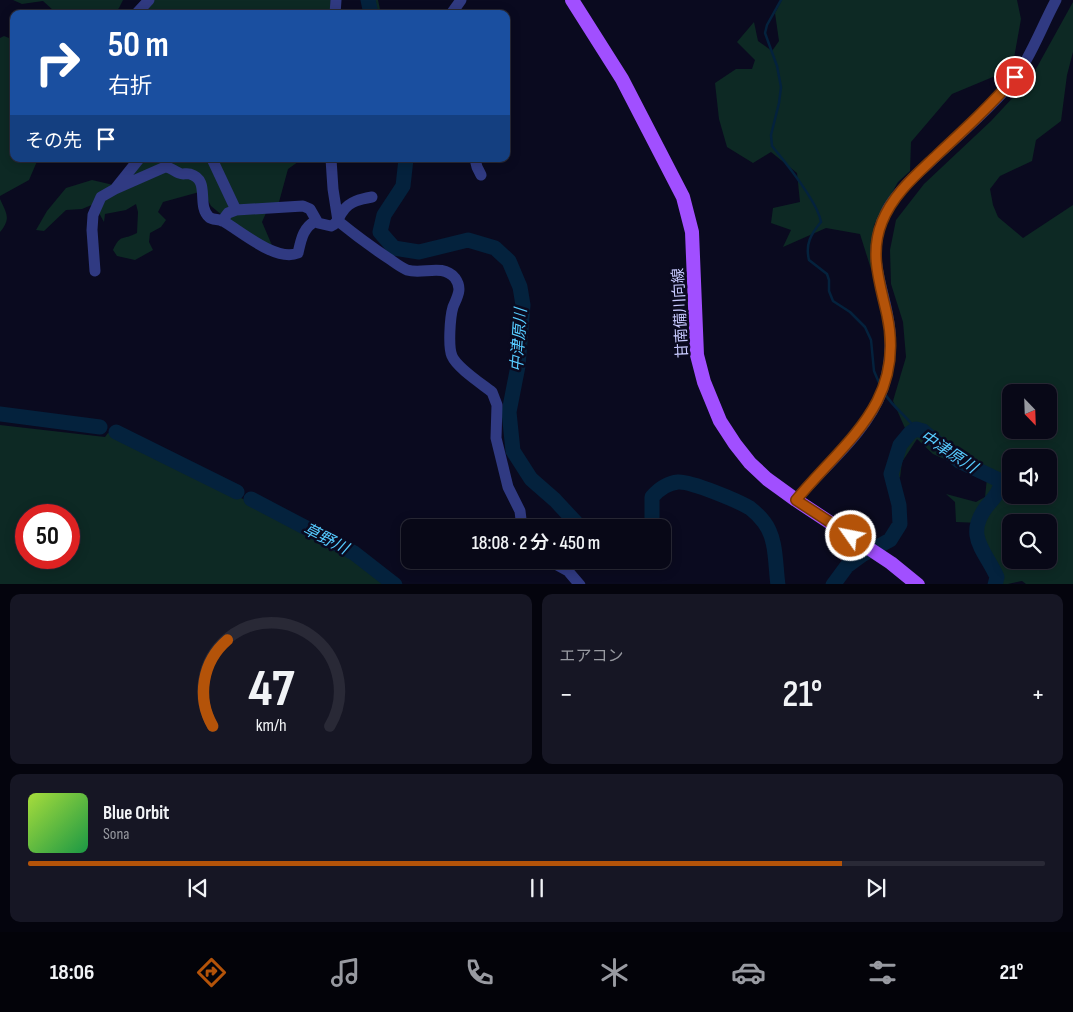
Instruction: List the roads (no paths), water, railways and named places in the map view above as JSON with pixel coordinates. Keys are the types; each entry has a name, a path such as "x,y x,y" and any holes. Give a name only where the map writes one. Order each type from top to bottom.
{"main road":[{"name":"甘南備川向線","path":"572,0 622,79 683,197 692,232 697,355 714,409 730,438 750,463 767,479 880,555 918,584"}],"street":[{"path":"140,10 149,0"},
{"path":"796,500 866,422 878,402 887,376 890,332 878,282 876,241 887,210 904,188 997,98 1015,77 1033,48 1056,0"},
{"path":"115,188 137,162"},
{"path":"213,162 236,210"},
{"path":"331,162 338,221 368,244 408,270 441,270 455,279 459,287 459,296 451,316 450,347 452,356 457,363 492,392 495,398 497,405 496,438 508,487 520,511 521,519"},
{"path":"475,162 481,175"},
{"path":"95,270 92,230 93,215 101,197 115,188 168,167 180,174 190,174 198,179 202,184 203,206 210,218 222,221 274,253 292,255 298,253 306,228 316,220"},
{"path":"222,221 228,214 236,210 304,206 310,209 316,220 325,226 335,225 348,206 360,199 372,197"},
{"path":"564,569 580,584"}],"waterway":[{"name":"中津原川","path":"368,0 370,10"},
{"path":"781,0 767,25 765,33 777,66 781,87 771,135 772,146 801,183 819,214 821,222 808,244 809,260 827,274 829,291 833,301 850,312 865,327 871,340 874,371 880,385"},
{"name":"中津原川","path":"406,162 403,186 384,215 380,232 394,248 419,252 468,240 495,248 509,261 520,287 523,305 518,366 509,412 513,451 531,479 573,519"},
{"path":"885,394 916,429"},
{"name":"草野川","path":"0,414 100,427"},
{"name":"中津原川","path":"834,584 847,566 862,555 890,540 900,524 899,505 891,474 900,445 916,429 923,431 959,461 997,479 1001,483 998,492 980,517 977,526 977,535 982,551 997,577 995,584"},
{"name":"草野川","path":"116,432 237,492"},
{"name":"中津原川","path":"652,519 652,497 660,489 678,482 714,492 750,508 762,520 771,536 775,552 778,584"},
{"name":"草野川","path":"251,499 354,553 394,584"}]}
